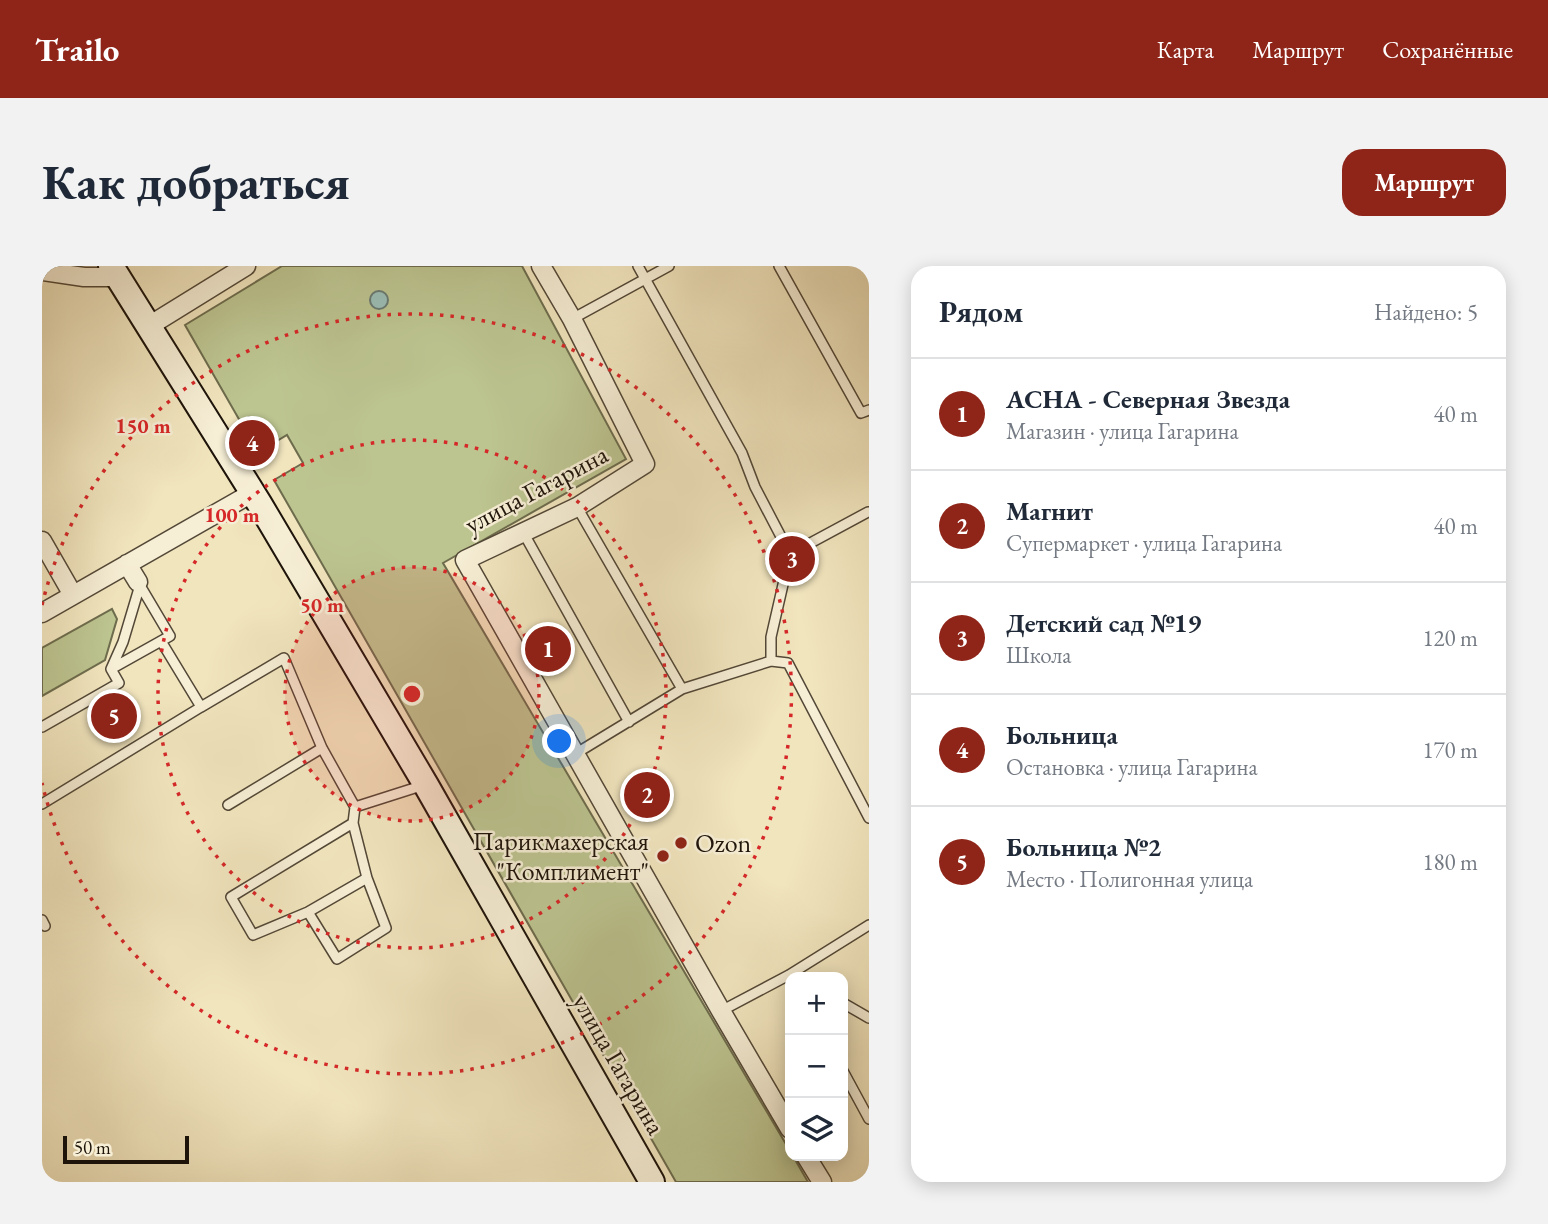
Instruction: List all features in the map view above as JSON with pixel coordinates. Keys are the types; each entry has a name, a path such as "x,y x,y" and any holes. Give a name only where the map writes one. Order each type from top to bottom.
{"main road":[{"name":"улица Гагарина","path":"114,272 252,493 426,785 652,1182"}],"street":[{"path":"149,326 246,266"},
{"name":"улица Гагарина","path":"541,266 572,319 645,464 576,507 465,559 785,1121"},
{"name":"улица Гагарина","path":"42,271 84,278 114,272"},
{"path":"42,613 252,493"},
{"path":"42,541 73,595"},
{"path":"127,564 139,583"},
{"path":"809,1161 822,1182"}],"lane":[{"path":"638,266 742,453 755,487 790,554 771,637 771,661"},
{"path":"572,319 668,266"},
{"path":"779,266 861,413 869,410"},
{"path":"576,507 682,689"},
{"path":"790,554 868,512"},
{"path":"523,532 629,722"},
{"path":"111,669 170,636 139,583"},
{"path":"111,669 123,642 139,583"},
{"path":"161,641 201,707"},
{"path":"42,804 284,658 322,748 355,807 353,823 367,878 386,928 337,959 308,912"},
{"path":"575,754 682,689 771,661 788,663 869,818"},
{"path":"42,727 119,683 111,669"},
{"path":"228,805 322,748"},
{"path":"355,807 426,785"},
{"path":"353,823 231,897 253,935 308,912 367,878"},
{"path":"798,972 869,925"},
{"path":"721,1012 785,980"},
{"path":"848,1006 869,1018"},
{"path":"848,1080 869,1119"}],"green space":[{"path":"282,266 522,266 626,459 443,563 785,1143 785,1161 796,1161 808,1182 676,1182 274,480 303,463 287,435 267,447 249,417 240,421 185,325"},
{"path":"112,609 117,619 105,660 42,696 42,648"}],"water":[{"path":"379,291 385,294 388,300 385,306 379,309 373,306 370,300 373,294"}],"place":[{"name":"Больница","path":"252,443"},
{"name":"Детский сад №19","path":"792,559"},
{"name":"АСНА - Северная Звезда","path":"548,649"},
{"name":"Больница №2","path":"114,716"},
{"name":"Магнит","path":"647,795"},
{"name":"Ozon","path":"681,843"},
{"name":"Парикмахерская \"Комплимент\"","path":"663,856"}]}
